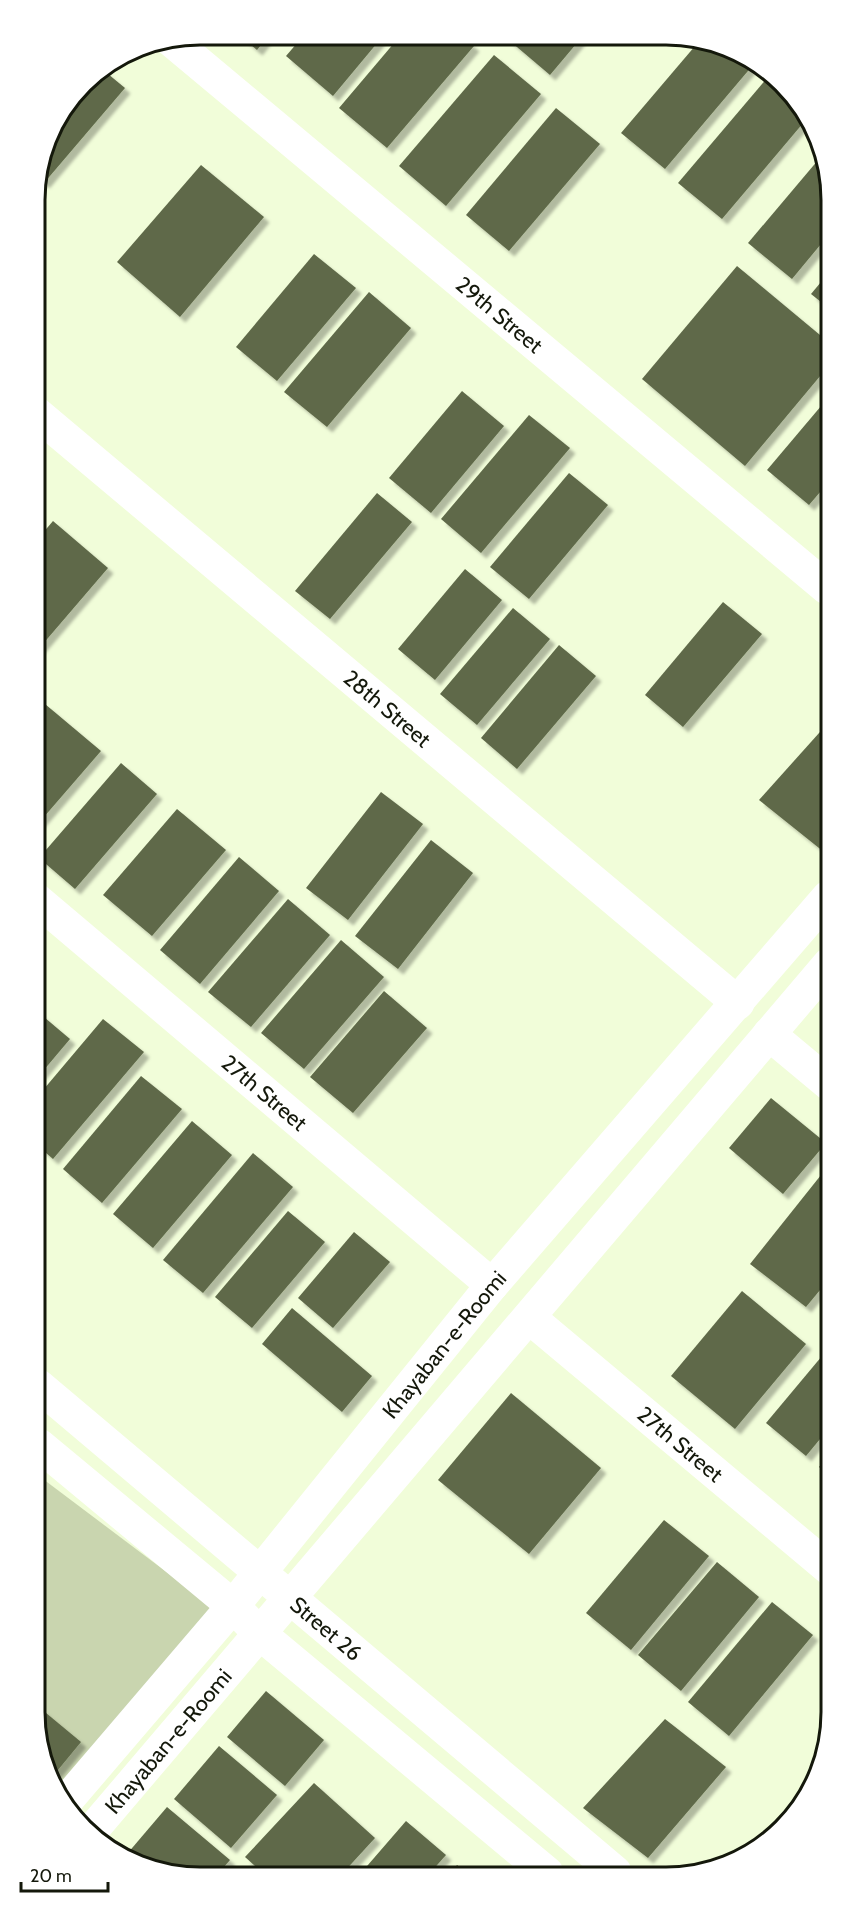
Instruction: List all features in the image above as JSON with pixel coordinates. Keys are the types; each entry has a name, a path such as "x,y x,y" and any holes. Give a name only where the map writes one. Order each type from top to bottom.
{"street":[{"name":"29th Street","path":"179,47 821,583"},
{"name":"28th Street","path":"45,421 738,1003"},
{"name":"Khayaban-e-Roomi","path":"71,1796 232,1606 492,1285 821,905"},
{"name":"27th Street","path":"45,907 492,1285"},
{"name":"Khayaban-e-Roomi","path":"96,1826 530,1318 821,972"},
{"path":"770,1034 821,1077"},
{"name":"27th Street","path":"530,1318 821,1562"},
{"name":"Street 26","path":"45,1391 609,1867"},
{"path":"45,1450 232,1606 259,1633 540,1867"}],"green space":[{"path":"45,1481 217,1610 63,1783 50,1752 46,1732"}],"building":[{"path":"251,45 261,45 257,50"},
{"path":"295,45 376,45 333,96 286,56"},
{"path":"392,45 474,46 387,148 339,108"},
{"path":"515,45 575,45 550,75"},
{"path":"694,48 716,53 749,70 665,169 621,133"},
{"path":"494,55 541,94 446,206 399,166"},
{"path":"109,75 125,88 46,181 53,150 61,132 90,90"},
{"path":"765,81 776,90 801,125 722,219 678,183"},
{"path":"556,108 600,144 509,251 466,215"},
{"path":"816,162 820,180 821,244 792,279 748,243"},
{"path":"201,165 264,217 180,317 117,262"},
{"path":"314,254 356,288 277,381 236,347"},
{"path":"737,266 821,336 821,375 745,466 642,379"},
{"path":"821,282 821,302 811,294"},
{"path":"369,292 411,328 327,427 284,392"},
{"path":"462,391 504,426 431,513 389,478"},
{"path":"821,406 821,491 809,505 767,470"},
{"path":"529,415 570,448 481,553 441,519"},
{"path":"569,473 608,505 529,599 490,567"},
{"path":"377,493 412,522 330,619 295,591"},
{"path":"53,521 108,568 45,642 45,530"},
{"path":"465,569 502,600 435,680 398,649"},
{"path":"723,602 762,634 683,727 645,695"},
{"path":"513,608 550,639 477,725 440,694"},
{"path":"559,645 596,676 517,769 481,738"},
{"path":"45,704 101,751 45,816"},
{"path":"821,731 821,850 759,800"},
{"path":"121,763 157,794 75,889 45,863 45,851"},
{"path":"381,792 423,824 348,920 306,888"},
{"path":"177,809 226,850 152,936 103,895"},
{"path":"431,840 473,873 398,969 355,936"},
{"path":"239,857 279,891 200,984 160,950"},
{"path":"288,899 330,935 251,1027 208,992"},
{"path":"341,940 384,977 304,1069 261,1033"},
{"path":"384,991 427,1028 353,1113 310,1077"},
{"path":"45,1018 70,1039 45,1069"},
{"path":"103,1019 144,1052 53,1159 45,1152 45,1088"},
{"path":"141,1076 182,1109 102,1203 63,1169"},
{"path":"771,1098 821,1139 821,1149 783,1194 729,1148"},
{"path":"192,1121 232,1155 153,1248 113,1214"},
{"path":"253,1153 293,1187 203,1293 163,1260"},
{"path":"821,1175 821,1289 806,1307 750,1264"},
{"path":"288,1211 325,1242 252,1328 215,1297"},
{"path":"354,1232 390,1262 333,1328 298,1298"},
{"path":"742,1291 806,1344 735,1429 671,1376"},
{"path":"292,1308 372,1376 342,1412 262,1344"},
{"path":"821,1357 821,1438 806,1456 766,1423"},
{"path":"511,1393 601,1468 529,1554 438,1480"},
{"path":"664,1520 709,1556 631,1650 586,1613"},
{"path":"717,1562 759,1597 681,1691 638,1655"},
{"path":"772,1602 813,1635 729,1736 688,1702"},
{"path":"266,1691 324,1740 285,1786 227,1737"},
{"path":"45,1712 81,1742 57,1771 50,1752"},
{"path":"665,1719 726,1767 648,1858 583,1808"},
{"path":"219,1746 277,1795 231,1848 174,1799"},
{"path":"314,1783 375,1838 348,1867 256,1867 245,1857"},
{"path":"167,1807 230,1860 224,1867 190,1867 150,1859 130,1850"},
{"path":"406,1821 446,1855 435,1867 366,1867"}]}
